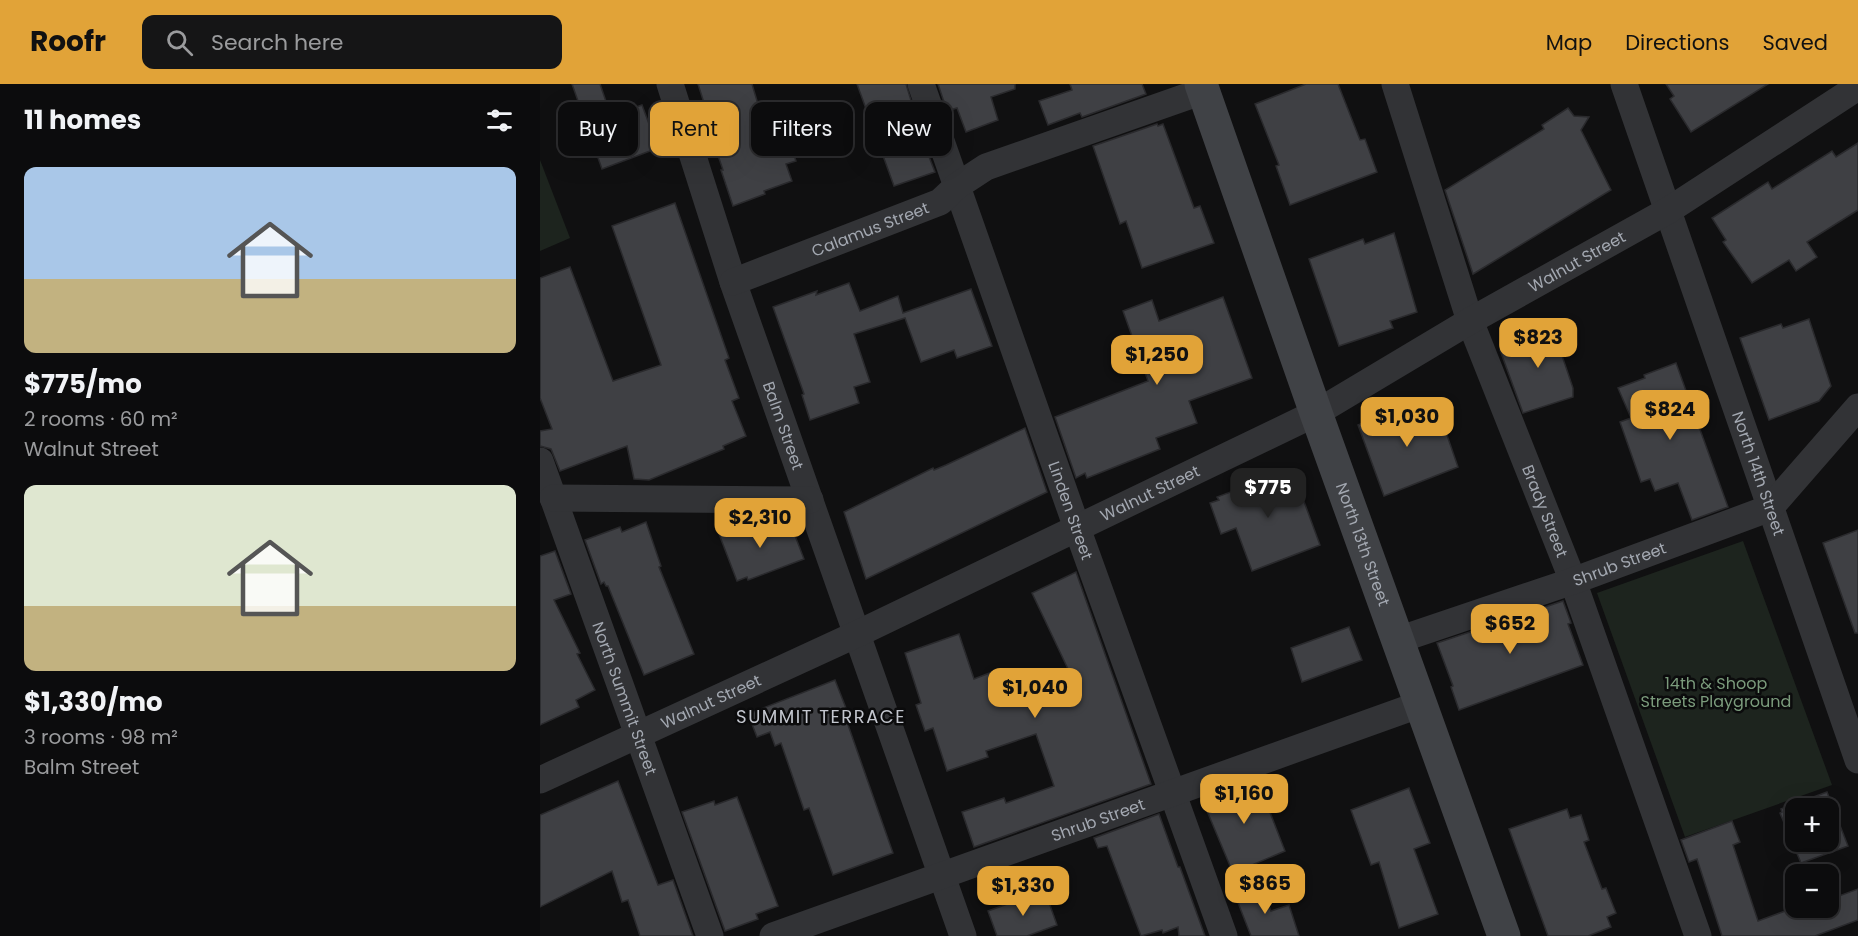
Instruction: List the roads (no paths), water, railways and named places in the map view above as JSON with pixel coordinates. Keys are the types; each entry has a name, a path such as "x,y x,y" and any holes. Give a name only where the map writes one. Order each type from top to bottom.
{"main road":[{"name":"North 13th Street","path":"1202,87 1316,413 1504,936"}],"street":[{"name":"Balm Street","path":"670,84 733,282 963,936"},
{"name":"Linden Street","path":"921,84 1224,936"},
{"name":"Brady Street","path":"1395,84 1470,321 1573,581 1698,936"},
{"name":"North 14th Street","path":"1624,84 1857,753"},
{"name":"Calamus Street","path":"733,282 940,202 957,186 986,167 1202,87"},
{"name":"Walnut Street","path":"540,780 857,634 1316,413 1470,321 1669,210 1858,87"},
{"path":"1770,508 1858,407"},
{"name":"North Summit Street","path":"540,461 710,936"},
{"path":"553,498 810,500"},
{"name":"Shrub Street","path":"1398,640 1573,581 1770,508"},
{"name":"Shrub Street","path":"773,936 1421,704"}],"district":[{"name":"SUMMIT TERRACE","path":"821,717"}],"park label":[{"name":"14th & Shoop Streets Playground","path":"1716,692"}]}
